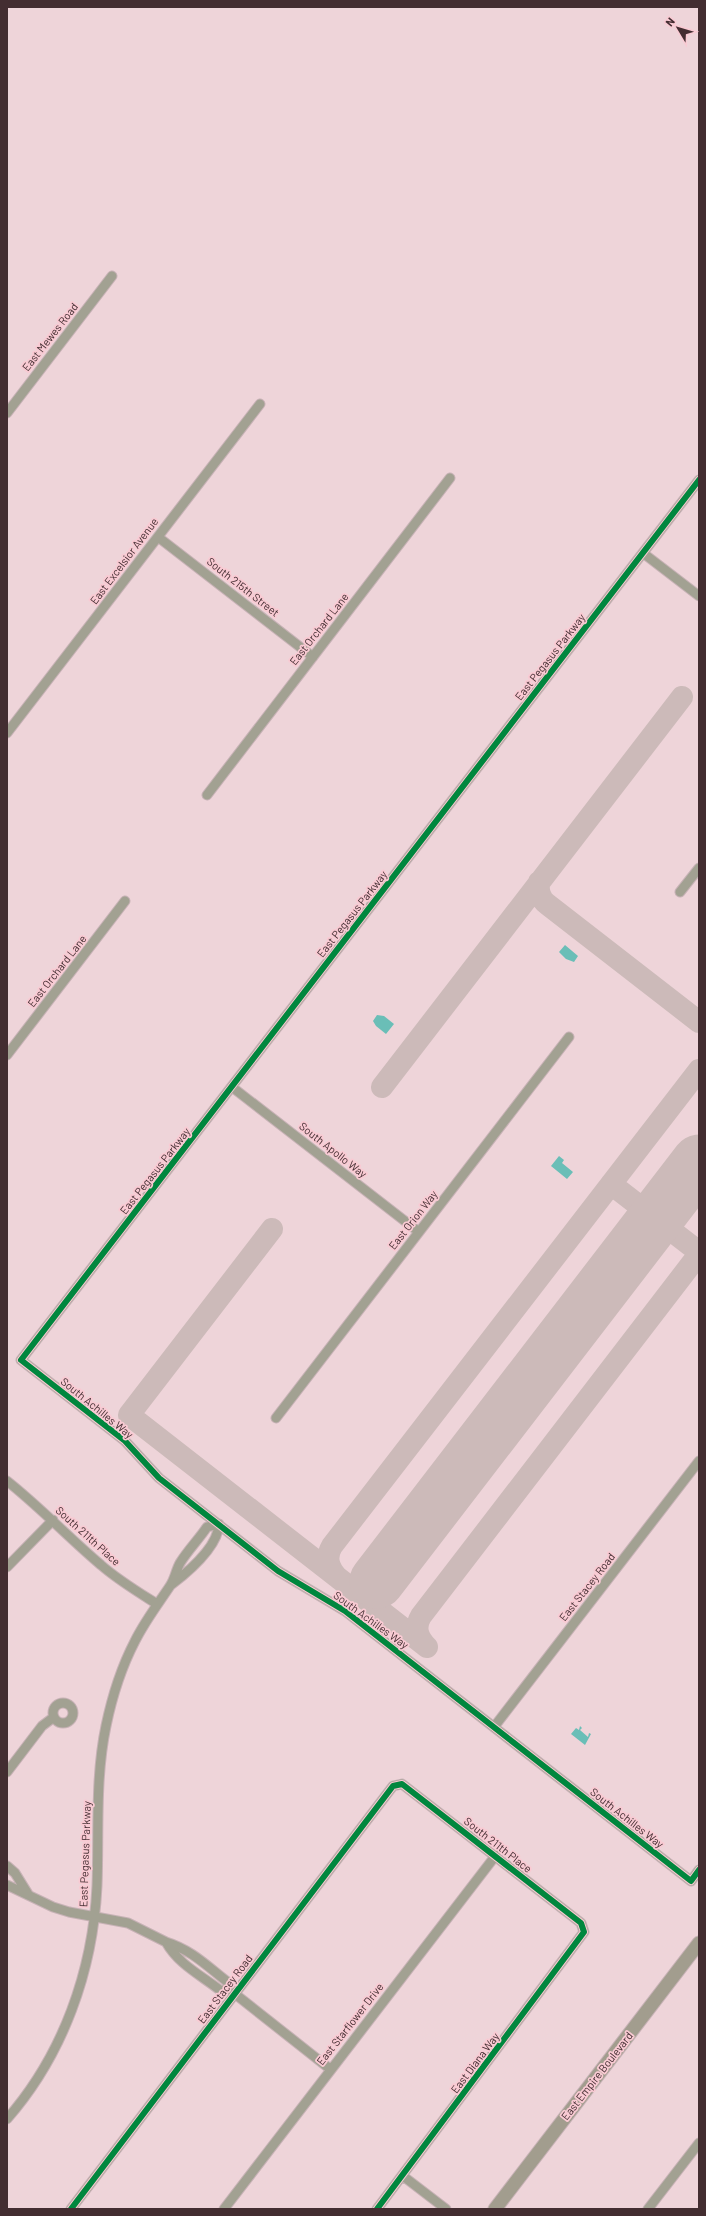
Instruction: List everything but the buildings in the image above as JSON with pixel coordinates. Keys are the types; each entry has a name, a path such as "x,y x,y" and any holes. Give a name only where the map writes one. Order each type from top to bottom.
{"street":[{"name":"East Mewes Road","path":"7,413 112,276"},
{"name":"East Excelsior Avenue","path":"7,733 260,404"},
{"name":"East Orchard Lane","path":"207,795 450,478"},
{"name":"East Pegasus Parkway","path":"22,1360 699,480"},
{"name":"South 215th Street","path":"158,537 313,656"},
{"path":"643,553 699,596"},
{"path":"680,892 699,868"},
{"name":"East Orchard Lane","path":"9,1049 125,901"},
{"name":"East Orion Way","path":"276,1418 569,1038"},
{"name":"South Apollo Way","path":"232,1087 419,1232"},
{"name":"South Achilles Way","path":"22,1360 125,1441 159,1478 290,1580 345,1611 691,1881 699,1870"},
{"name":"East Stacey Road","path":"494,1727 699,1461"},
{"name":"South 211th Place","path":"7,1481 53,1520 102,1566 127,1586 157,1604"},
{"path":"7,1566 53,1520"},
{"name":"East Pegasus Parkway","path":"7,2119 36,2081 57,2045 81,1984 89,1952 94,1916 101,1759 106,1725 128,1658 135,1641 157,1604 171,1585 180,1563 207,1527 219,1524 218,1536 190,1571 171,1585"},
{"path":"7,1772 42,1726 54,1717"},
{"name":"East Stacey Road","path":"70,2209 231,1991 397,1784"},
{"name":"South 211th Place","path":"397,1784 406,1787 496,1855 584,1927"},
{"name":"East Starflower Drive","path":"224,2209 330,2068 496,1855"},
{"path":"7,1866 15,1873 28,1894"},
{"path":"7,1885 28,1894 53,1908 128,1923 166,1942 181,1946 200,1958 204,1964 229,1984 231,1991 330,2068"},
{"name":"East Diana Way","path":"377,2209 581,1938 584,1927"},
{"path":"166,1942 174,1955 184,1963 189,1970 198,1973 221,1991 231,1991"},
{"name":"East Empire Boulevard","path":"495,2209 699,1943"},
{"path":"198,1973 204,1964"},
{"path":"648,2209 699,2142"},
{"path":"403,2176 446,2209"}],"water":[{"path":"565,945 578,956 574,962 566,959 559,952"},
{"path":"377,1015 384,1016 394,1024 386,1034 376,1026 373,1021"},
{"path":"559,1156 564,1160 562,1163 573,1172 567,1179 551,1166"},
{"path":"580,1726 582,1728 580,1730 588,1737 589,1733 591,1734 585,1745 571,1734 576,1728 579,1730"}],"taxiway":[{"path":"382,1087 682,697"},
{"path":"539,882 540,894 545,902 699,1022"},
{"path":"337,1577 332,1570 328,1559 332,1546 699,1070"},
{"path":"611,1184 699,1252"},
{"path":"272,1229 129,1415 427,1647"},
{"path":"427,1647 421,1640 417,1629 421,1616 699,1254"},
{"path":"377,1581 373,1594 375,1601 382,1612"}],"runway":[{"path":"377,1581 699,1162"}],"cycle path":[{"path":"699,480 21,1360 125,1441 159,1478 278,1571 345,1611 691,1881 699,1870"},
{"path":"71,2209 393,1786 402,1784 581,1923 584,1932 377,2209"}]}
